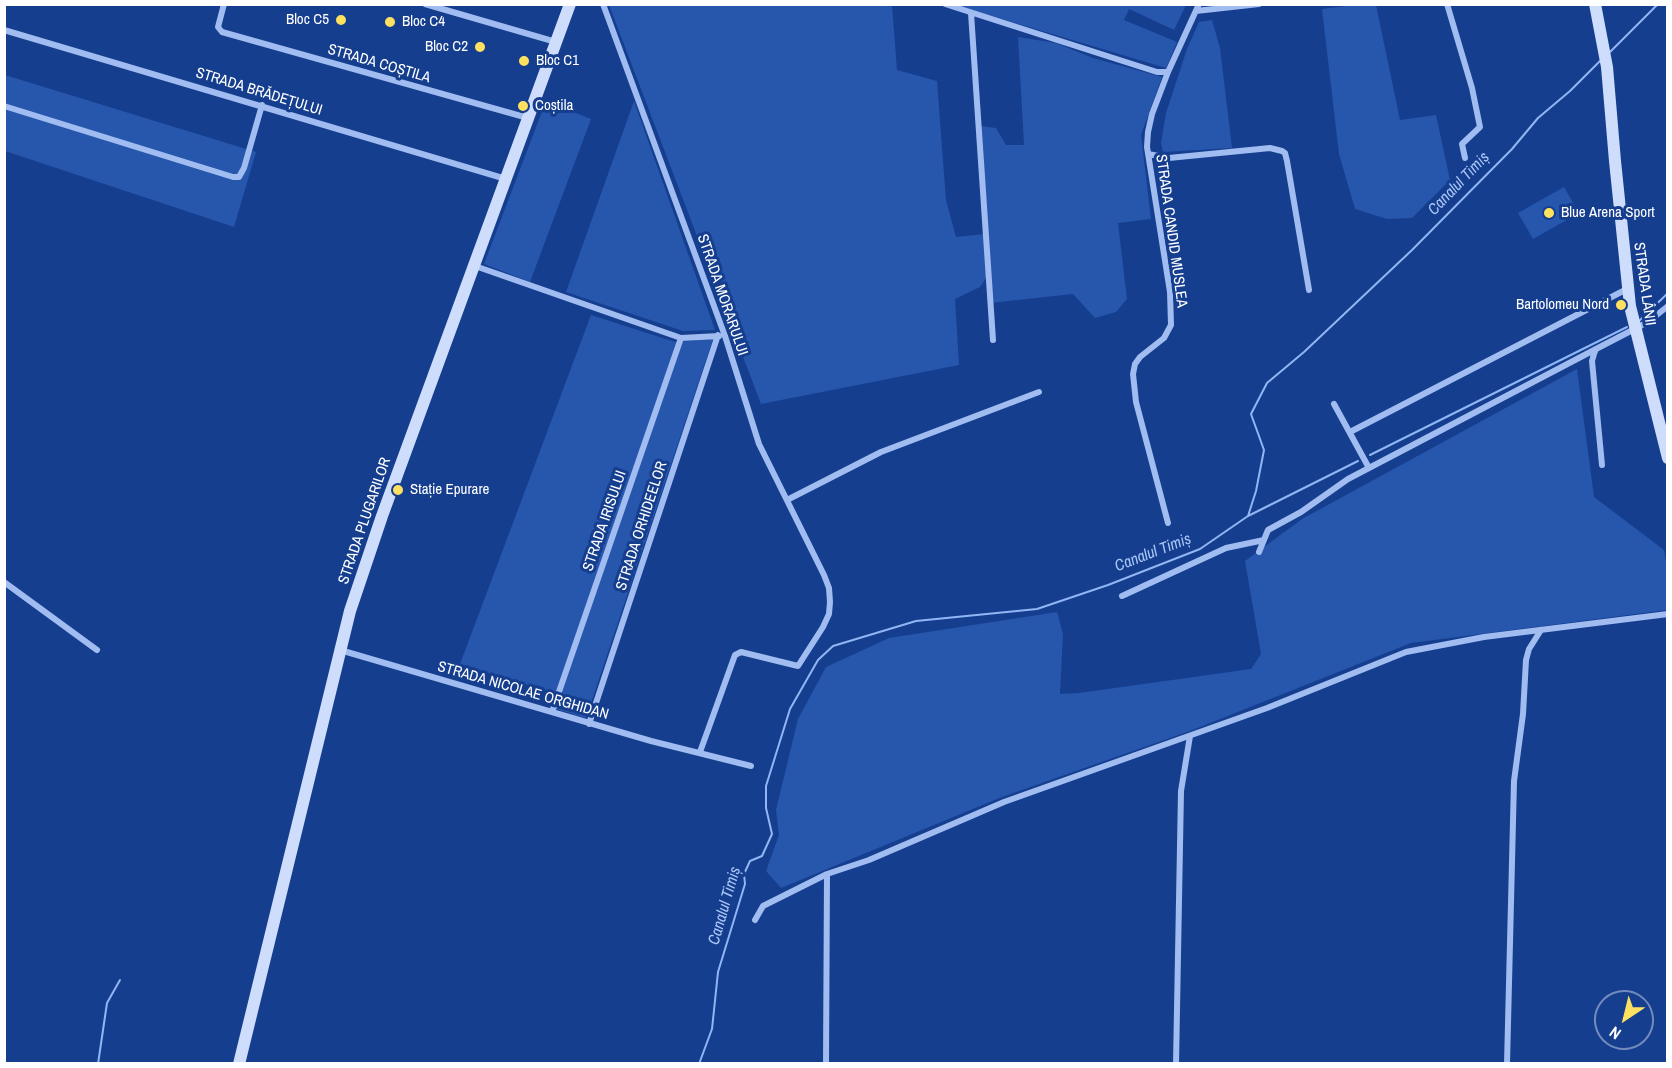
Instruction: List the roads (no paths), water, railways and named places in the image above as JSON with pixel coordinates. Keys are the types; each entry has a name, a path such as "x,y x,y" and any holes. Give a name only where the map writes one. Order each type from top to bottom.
{"street":[{"name":"STRADA COȘTILA","path":"224,4 218,27 222,32 529,118"},
{"path":"425,4 556,42"},
{"name":"STRADA PLUGARILOR","path":"239,1064 350,611 381,516 570,4"},
{"name":"STRADA MORARULUI","path":"603,4 759,444 829,588 829,614 824,627 798,666 741,652 735,655 700,752"},
{"path":"945,4 1158,72 1168,72"},
{"path":"1197,8 1259,4"},
{"path":"1447,4 1472,88 1480,127 1462,144 1465,158"},
{"name":"STRADA LÂNII","path":"1595,4 1607,67 1627,289 1634,330 1668,458"},
{"name":"STRADA CANDID MUSLEA","path":"1168,523 1136,402 1134,381 1135,364 1140,357 1164,338 1172,325 1170,292 1148,154 1148,132 1152,114 1168,72 1197,8"},
{"path":"971,13 993,340"},
{"name":"STRADA BRĂDEȚULUI","path":"4,30 506,179"},
{"path":"4,106 239,177 244,168 262,105"},
{"path":"1148,154 1162,158 1177,158 1270,148 1285,153 1309,290"},
{"path":"474,265 681,338 722,336"},
{"path":"1350,432 1627,289"},
{"path":"1259,552 1268,530 1301,512 1347,479 1634,330 1668,306"},
{"name":"STRADA ORHIDEELOR","path":"589,724 722,336"},
{"name":"STRADA IRISULUI","path":"552,712 681,338"},
{"path":"1596,349 1592,361 1602,465"},
{"path":"787,500 881,452 1039,392"},
{"path":"1334,404 1369,468"},
{"path":"1122,596 1226,548 1264,540"},
{"path":"4,582 98,650"},
{"path":"755,920 763,906 827,874 869,860 1004,802 1267,708 1406,652 1484,637 1668,614"},
{"path":"1507,1064 1514,781 1523,714 1526,660 1529,649 1541,630"},
{"name":"STRADA NICOLAE ORGHIDAN","path":"340,650 589,724 751,766"},
{"path":"1176,1064 1181,791 1190,736"},
{"path":"826,1064 827,874"}],"waterway":[{"name":"Canalul Timiș","path":"1609,53 1658,4"},
{"name":"Canalul Timiș","path":"699,1064 712,1029 718,972 745,884 744,874 750,861 762,856 772,834 766,808 766,786 790,709 818,660 833,646 916,621 1037,609 1108,585 1200,549 1248,516 1256,491 1264,450 1251,414 1267,383 1304,352 1412,250 1512,149 1538,118 1600,61"},
{"path":"1639,321 1668,293"},
{"path":"1370,455 1627,327"},
{"path":"1248,516 1358,461"},
{"path":"98,1064 107,1003 120,980"}],"place":[{"name":"Bloc C5","path":"341,20"},
{"name":"Bloc C4","path":"390,22"},
{"name":"Bloc C2","path":"480,47"},
{"name":"Bloc C1","path":"524,61"},
{"name":"Coștila","path":"523,106"},
{"name":"Blue Arena Sport","path":"1549,213"},
{"name":"Bartolomeu Nord","path":"1621,305"},
{"name":"Stație Epurare","path":"398,490"}]}
